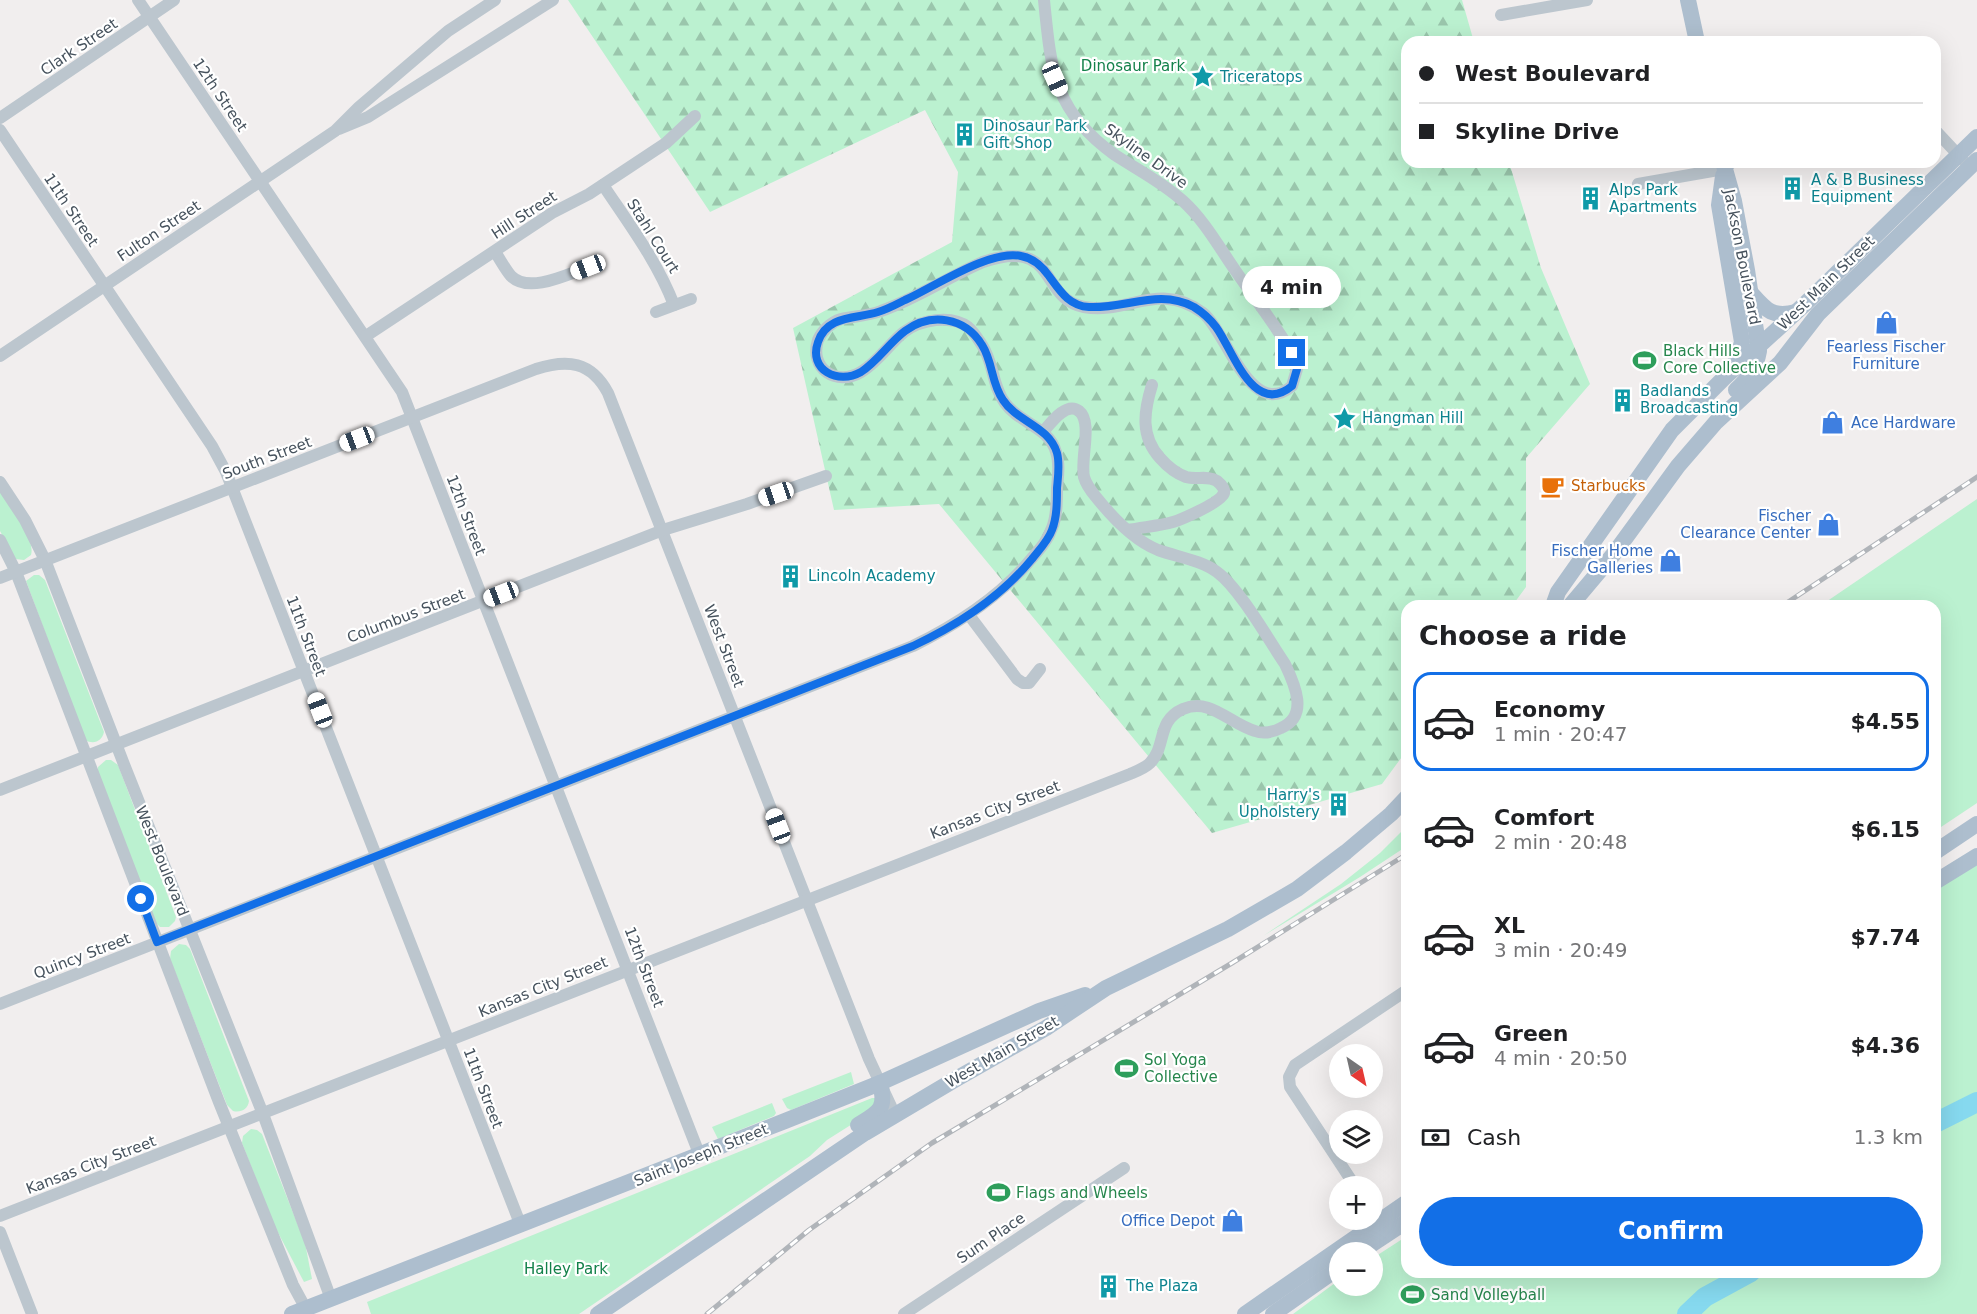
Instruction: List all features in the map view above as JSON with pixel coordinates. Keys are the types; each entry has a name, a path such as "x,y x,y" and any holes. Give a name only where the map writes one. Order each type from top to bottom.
{"main road":[{"path":"1688,0 1696,36"},
{"name":"West Main Street","path":"1575,600 1691,450 1716,422 1780,363 1818,314 1969,161 1977,137"},
{"name":"West Main Street","path":"1555,600 1558,592 1662,444 1692,409 1760,342 1969,161"},
{"name":"Jackson Boulevard","path":"1724,378 1737,360 1742,342 1719,205 1725,168"},
{"name":"Jackson Boulevard","path":"1727,168 1760,342"},
{"path":"1726,243 1737,262 1751,330 1760,342 1781,350 1800,336"},
{"path":"1750,291 1771,312 1785,315 1796,312"},
{"path":"1612,555 1627,522 1670,459 1746,380 1757,363 1760,342"},
{"name":"West Main Street","path":"598,1314 809,1169 895,1115 1046,1028 1106,988 1228,930 1298,889 1346,852 1401,803"},
{"path":"1941,848 1977,824"},
{"path":"1941,878 1977,856"},
{"name":"Saint Joseph Street","path":"302,1312 334,1306 521,1226 880,1083 1039,1011 1106,988"},
{"path":"809,1169 833,1140 879,1110 884,1101 880,1083"},
{"path":"1383,1213 1401,1205"},
{"path":"1375,1242 1401,1225"},
{"path":"1245,1314 1358,1230"},
{"path":"1273,1314 1329,1275"}],"street":[{"name":"12th Street","path":"138,0 397,383 413,417 700,1155"},
{"name":"Clark Street","path":"0,118 174,0"},
{"name":"Fulton Street","path":"0,356 335,130 448,31 495,0"},
{"name":"Fulton Street","path":"335,130 368,117 553,0"},
{"name":"Skyline Drive","path":"1043,432 1011,411 1003,401 985,349 968,327 956,321 929,321 914,326 904,332 870,366 841,378 831,376 816,357 820,335 827,327 839,320 884,310 982,262 1003,256 1020,255 1038,264 1068,300 1085,307 1108,308 1154,298 1180,301 1191,306 1217,328 1247,380 1263,392 1281,392 1288,389 1295,381 1297,369 1285,341 1193,211 1165,187 1114,154 1082,126 1062,95 1055,79 1044,0"},
{"path":"1501,15 1587,0"},
{"name":"Hill Street","path":"366,336 552,213 603,185 666,143 695,116"},
{"name":"11th Street","path":"0,130 212,446 233,488 521,1226"},
{"path":"1941,135 1969,161"},
{"path":"1638,184 1708,168"},
{"name":"Stahl Court","path":"603,185 655,264 674,305"},
{"path":"495,252 511,275 523,281 542,283 588,267"},
{"path":"656,312 691,299"},
{"name":"South Street","path":"0,578 536,369 560,363 579,365"},
{"name":"West Street","path":"579,365 597,376 608,393 868,1059 895,1115"},
{"path":"1043,432 1060,413 1067,409 1075,408 1081,412 1085,419 1086,431 1083,452 1085,478 1100,501 1128,530 1175,522 1222,496 1224,491 1218,482 1210,478 1193,478 1176,472 1167,466 1152,448 1148,440 1144,418 1152,385"},
{"name":"Quincy Street","path":"0,1004 913,646 944,631 1003,589 1022,571 1053,528 1058,460 1054,446 1043,432"},
{"name":"Columbus Street","path":"0,790 663,530 826,476"},
{"name":"West Boulevard","path":"0,482 25,520 45,560 263,1114 334,1306"},
{"name":"Kansas City Street","path":"0,1216 1130,774 1150,763 1156,755 1166,724 1179,711 1188,707 1207,707 1257,732 1274,731 1292,722 1297,714 1298,705 1296,690 1285,664 1225,578 1204,565 1156,549 1128,530"},
{"path":"0,540 15,572 302,1312"},
{"path":"969,615 1017,679 1023,683 1029,682 1040,669"},
{"path":"1349,1176 1290,1087 1289,1077 1295,1065 1401,994"},
{"name":"Sum Place","path":"904,1314 1124,1168"},
{"path":"0,1232 32,1314"}],"green space":[{"name":"Dinosaur Park","path":"568,0 1462,0 1472,36 1401,36 1401,168 1511,168 1541,268 1590,384 1526,458 1526,587 1516,600 1401,600 1401,758 1382,784 1212,833 939,504 834,510 793,328 952,242 958,172 925,110 710,212"},
{"path":"0,491 30,540 31,555 24,560 15,559 0,531"},
{"path":"1977,499 1977,803 1941,827 1941,600 1829,600"},
{"path":"34,575 39,575 45,580 104,732 97,741 85,740 26,581"},
{"path":"106,760 111,760 118,765 176,917 169,927 160,927 156,923 97,774 98,767"},
{"path":"1401,832 1401,850 1263,936 1341,884 1380,853"},
{"path":"1977,861 1977,1314 1293,1314 1329,1287 1329,1296 1383,1296 1383,1252 1401,1240 1401,1278 1941,1278 1941,884"},
{"path":"179,944 186,945 190,949 249,1101 246,1108 241,1111 233,1111 227,1105 170,959 171,951"},
{"path":"851,1072 854,1084 791,1110 787,1108 782,1099"},
{"name":"Halley Park","path":"876,1098 876,1109 827,1140 810,1156 579,1314 371,1314 367,1302"},
{"path":"772,1103 776,1113 774,1116 718,1139 712,1127"},
{"path":"251,1129 262,1134 305,1243 312,1279 304,1282 274,1225 242,1143 243,1136"}],"waterway":[{"path":"1941,1120 1977,1102"},
{"path":"1687,1314 1705,1297 1740,1278"}],"railway":[{"path":"1791,600 1977,477"},
{"path":"707,1314 809,1230 932,1143 1232,963 1401,858"}],"place":[{"name":"Triceratops","path":"1202,77"},
{"name":"Dinosaur Park Gift Shop","path":"965,135"},
{"name":"A & B Business Equipment","path":"1793,189"},
{"name":"Alps Park Apartments","path":"1591,199"},
{"name":"Fearless Fischer Furniture","path":"1886,323"},
{"name":"Black Hills Core Collective","path":"1645,360"},
{"name":"Badlands Broadcasting","path":"1622,400"},
{"name":"Hangman Hill","path":"1344,418"},
{"name":"Ace Hardware","path":"1833,423"},
{"name":"Starbucks","path":"1553,486"},
{"name":"Fischer Clearance Center","path":"1829,525"},
{"name":"Fischer Home Galleries","path":"1671,560"},
{"name":"Lincoln Academy","path":"790,576"},
{"name":"Harry's Upholstery","path":"1338,804"},
{"name":"Sol Yoga Collective","path":"1126,1069"},
{"name":"Flags and Wheels","path":"998,1193"},
{"name":"Office Depot","path":"1233,1221"},
{"name":"The Plaza","path":"1108,1286"},
{"name":"Sand Volleyball","path":"1413,1295"}],"route":[{"path":"141,899 157,942 913,646 958,623 1003,589 1022,571 1053,528 1058,472 1057,453 1054,446 1043,432 1011,411 1003,401 985,349 968,327 956,321 942,320 914,326 904,332 870,366 841,378 831,376 826,372 816,357 820,335 827,327 839,320 884,310 982,262 997,257 1020,255 1038,264 1068,300 1085,307 1108,308 1154,298 1180,301 1191,306 1217,328 1247,380 1263,392 1281,392 1292,386 1297,369 1292,353"}]}
